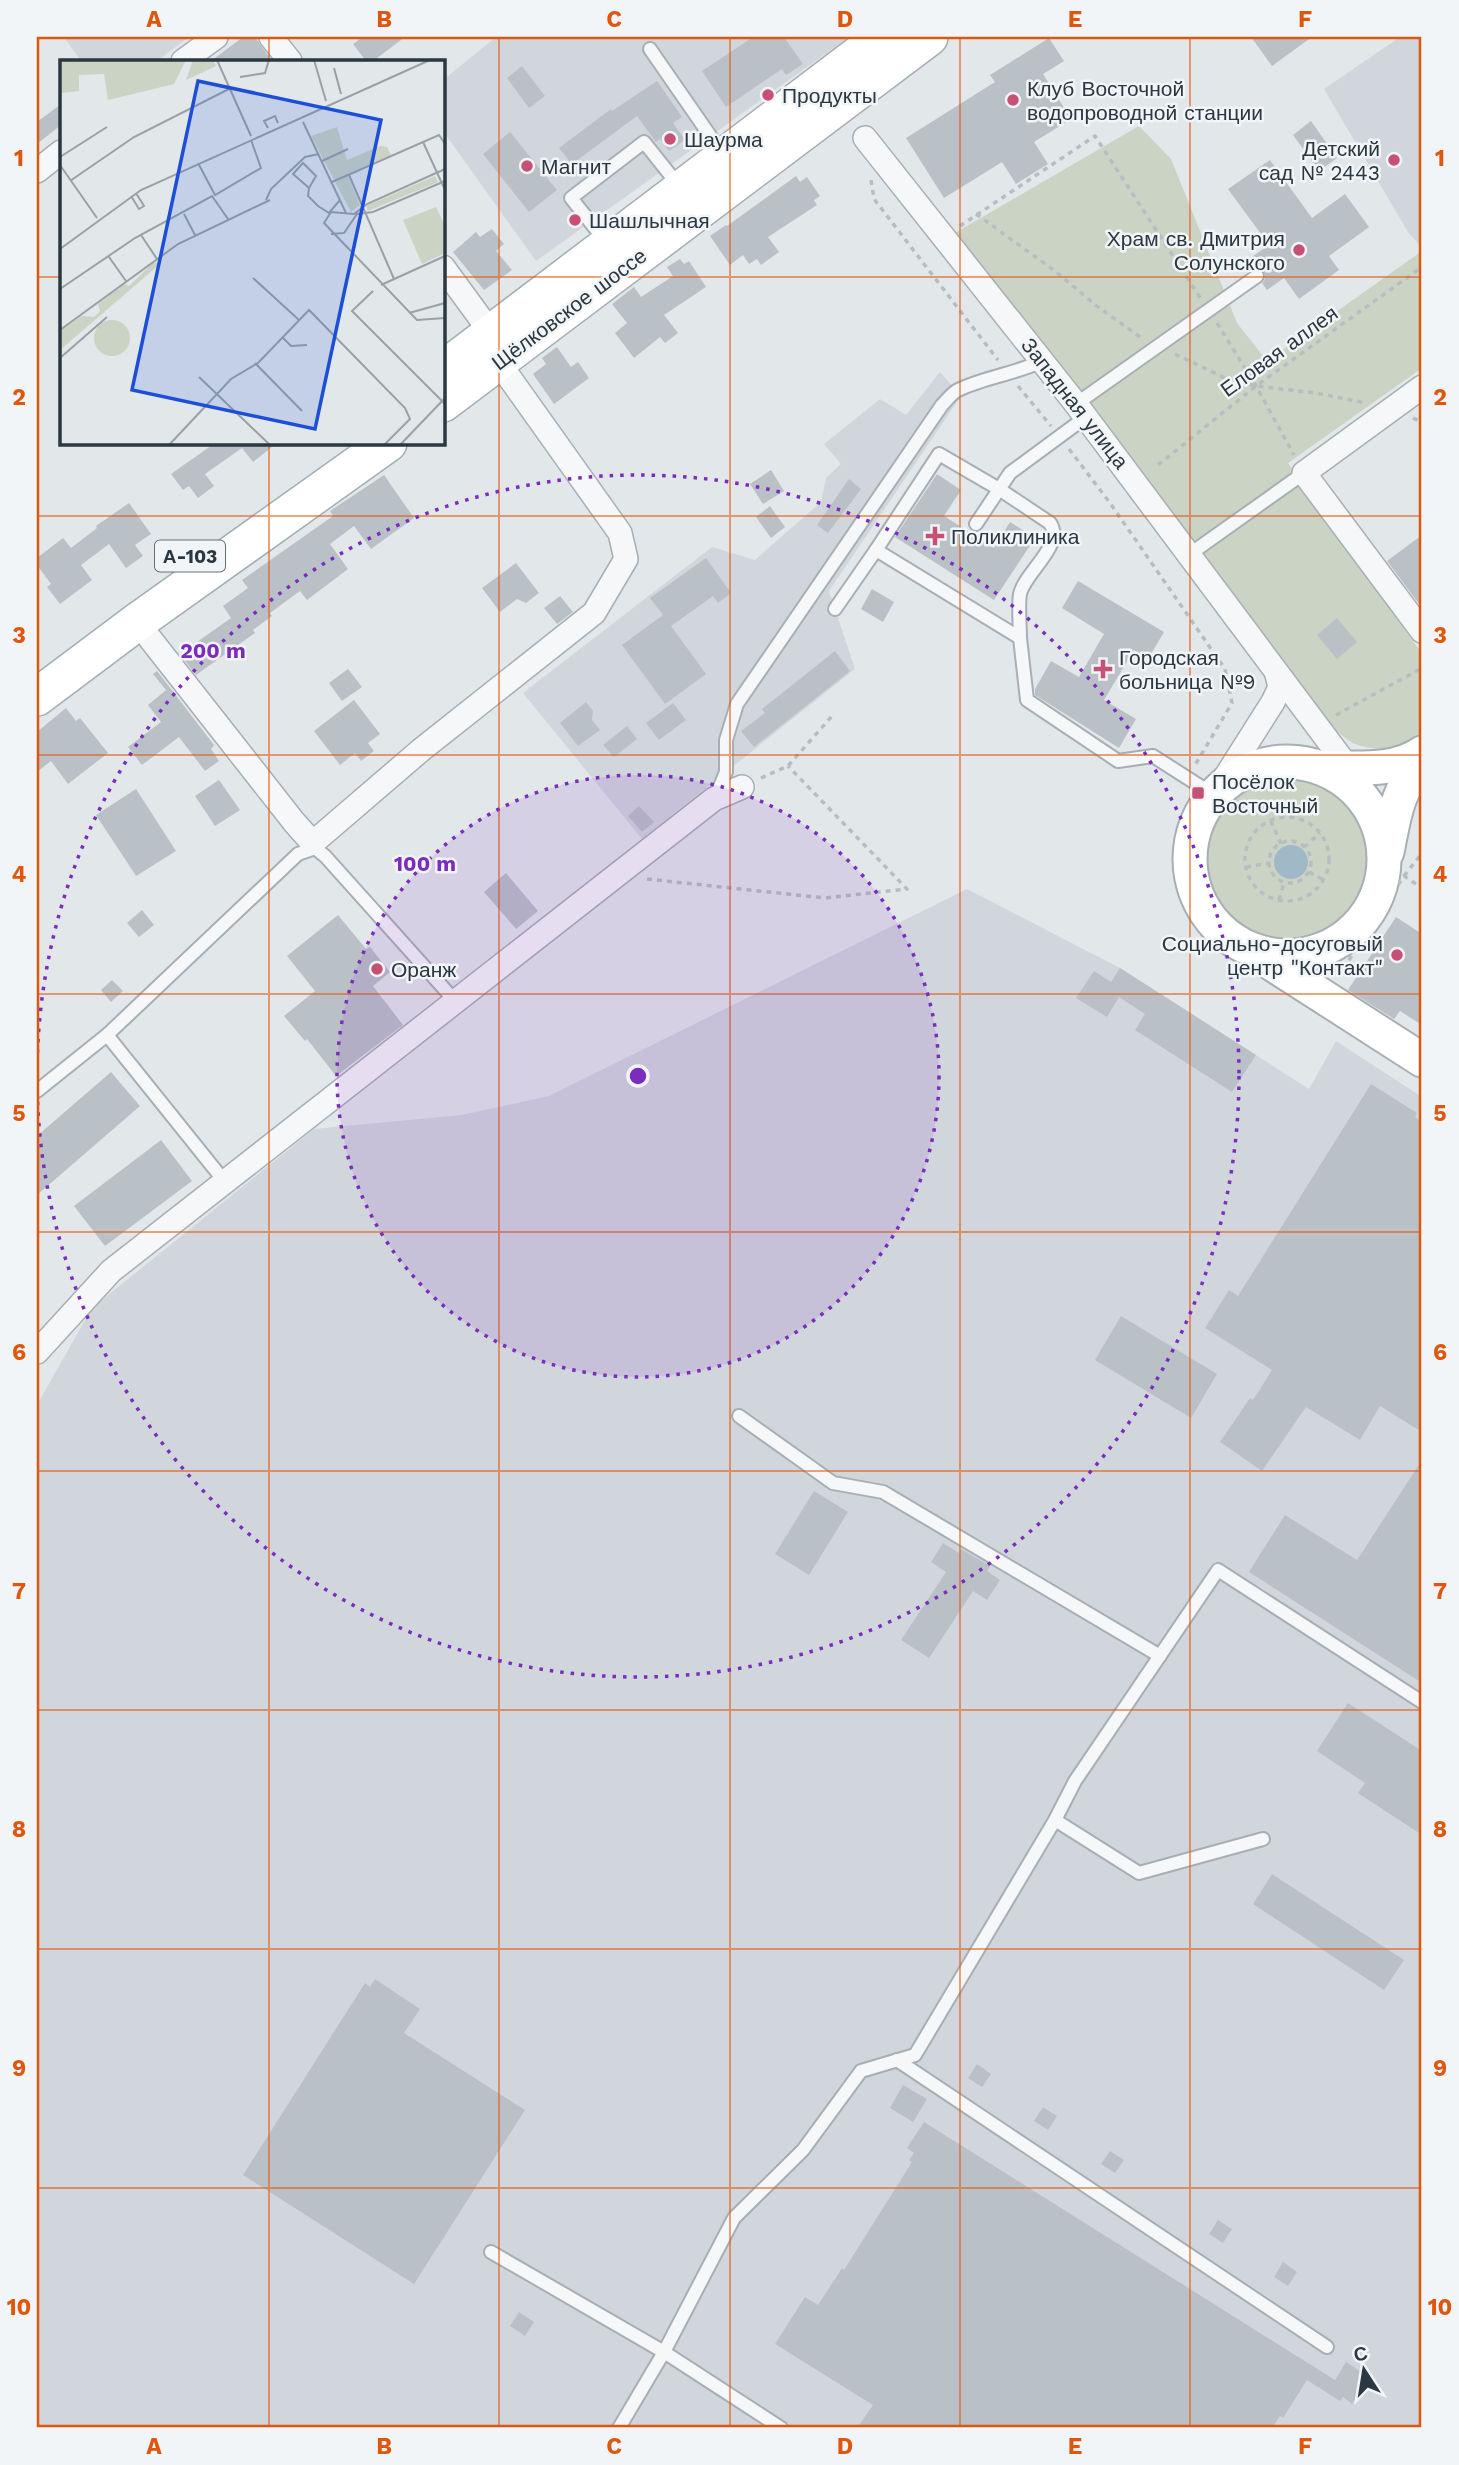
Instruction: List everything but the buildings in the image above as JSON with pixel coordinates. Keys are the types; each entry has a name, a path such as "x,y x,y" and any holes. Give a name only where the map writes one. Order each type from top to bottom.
{"main road":[{"name":"Щёлковское шоссе","path":"444,402 495,348 608,245 882,37"},
{"name":"Щёлковское шоссе","path":"444,370 495,348 929,37"},
{"name":"А-103","path":"37,671 343,444"},
{"name":"А-103","path":"37,697 137,622 387,444"}],"street":[{"path":"184,60 216,37"},
{"path":"271,37 289,60"},
{"name":"Западная улица","path":"865,138 1081,410 1190,554 1277,674 1335,768"},
{"path":"37,171 60,153"},
{"path":"137,622 294,822 315,841 421,750 594,613 626,559 620,533 444,269"},
{"path":"1422,387 1304,474 1422,631"},
{"path":"1277,674 1280,687 1273,702 1201,787 1201,813 1190,853 1196,895 1210,919 1225,934 1422,1060"},
{"path":"1201,787 1266,764 1294,762 1335,768 1386,767 1410,761 1422,753"},
{"path":"1323,995 1332,965 1394,872 1394,818 1404,788 1422,765"},
{"path":"1335,768 1338,776 1364,800 1374,816 1394,872"},
{"path":"37,1352 111,1271 714,799 742,787"},
{"path":"1243,945 1276,955 1311,953 1336,943 1358,925"}],"lane":[{"path":"650,50 724,156"},
{"path":"608,245 571,198 644,142 682,189"},
{"path":"976,524 1010,473 1059,437 1081,410 1257,276"},
{"path":"714,799 726,772 726,740 737,704 942,405 956,391 1042,361"},
{"path":"835,609 939,454 1050,523 1055,533 1054,540 1020,592 1020,638 1027,700 1118,761 1153,756 1201,787"},
{"path":"1190,554 1304,474"},
{"path":"877,550 1020,638"},
{"path":"37,1091 107,1035 298,854 315,848 456,1002"},
{"path":"107,1035 225,1182"},
{"path":"739,1416 833,1483 883,1492 1160,1656"},
{"path":"619,2428 664,2352 734,2218 803,2150 861,2071 915,2055 1055,1820 1075,1781 1219,1570 1422,1702"},
{"path":"1055,1820 1139,1872 1263,1839"},
{"path":"897,2060 1327,2347"},
{"path":"491,2252 664,2352 781,2428"}],"path":[{"path":"944,237 1095,136 1256,386 1304,474"},
{"path":"865,138 874,199 1110,503 1224,669 1232,703 1201,787"},
{"name":"Еловая аллея","path":"1158,465 1256,386 1422,267"},
{"path":"1334,716 1422,668"},
{"path":"742,787 788,766 832,716"},
{"path":"616,876 825,898 907,889 788,766"},
{"path":"1278,817 1302,819 1315,827 1326,841 1330,859 1324,880 1316,891 1300,899 1279,900 1263,893 1249,877 1245,853 1250,840 1260,827 1271,821 1278,817"},
{"path":"1271,821 1281,844"},
{"path":"1304,847 1320,833"},
{"path":"1292,841 1304,847 1311,860 1308,872 1298,881 1284,882 1273,873 1270,863 1273,851 1281,844 1292,841"},
{"path":"1323,995 1394,872 1422,853"},
{"path":"1246,867 1270,863"},
{"path":"1308,872 1324,880"},
{"path":"1394,872 1422,888"},
{"path":"1279,900 1284,882"}],"shaded area":[{"path":"64,37 189,37 158,60 80,60"},
{"path":"496,37 849,37 536,261 444,132 444,79"},
{"name":"Детский сад № 2443","path":"1400,37 1422,37 1422,248 1408,232 1324,89"},
{"path":"940,372 961,396 829,591 855,669 642,839 523,693 712,547 755,560 821,502 826,478 841,464 824,444 880,399 906,415"},
{"path":"967,889 1120,968 1309,1089 1336,1041 1422,1097 1422,2428 37,2428 37,1405 92,1308 314,1129 462,1115 549,1096"}],"green space":[{"path":"1139,126 1171,159 1237,323 1267,361 1422,251 1422,368 1288,463 1422,654 1422,737 1407,745 1370,748 1353,743 1335,730 955,233"},
{"path":"1290,774 1323,781 1351,799 1369,827 1376,860 1369,893 1351,921 1323,939 1290,946 1257,939 1229,921 1211,893 1204,860 1211,827 1229,799 1257,781"}],"water":[{"path":"1291,845 1303,850 1308,862 1303,874 1291,879 1279,874 1274,862 1279,850"}],"place":[{"name":"Продукты","path":"768,95"},
{"name":"Клуб Восточной водопроводной станции","path":"1013,100"},
{"name":"Шаурма","path":"670,139"},
{"name":"Детский сад № 2443","path":"1394,160"},
{"name":"Магнит","path":"527,166"},
{"name":"Шашлычная","path":"575,220"},
{"name":"Храм св. Дмитрия Солунского","path":"1299,250"},
{"name":"Поликлиника","path":"935,536"},
{"name":"Городская больница №9","path":"1103,669"},
{"name":"Посёлок Восточный","path":"1198,793"},
{"name":"Социально-досуговый центр \"Контакт\"","path":"1397,955"},
{"name":"Оранж","path":"377,969"}]}
